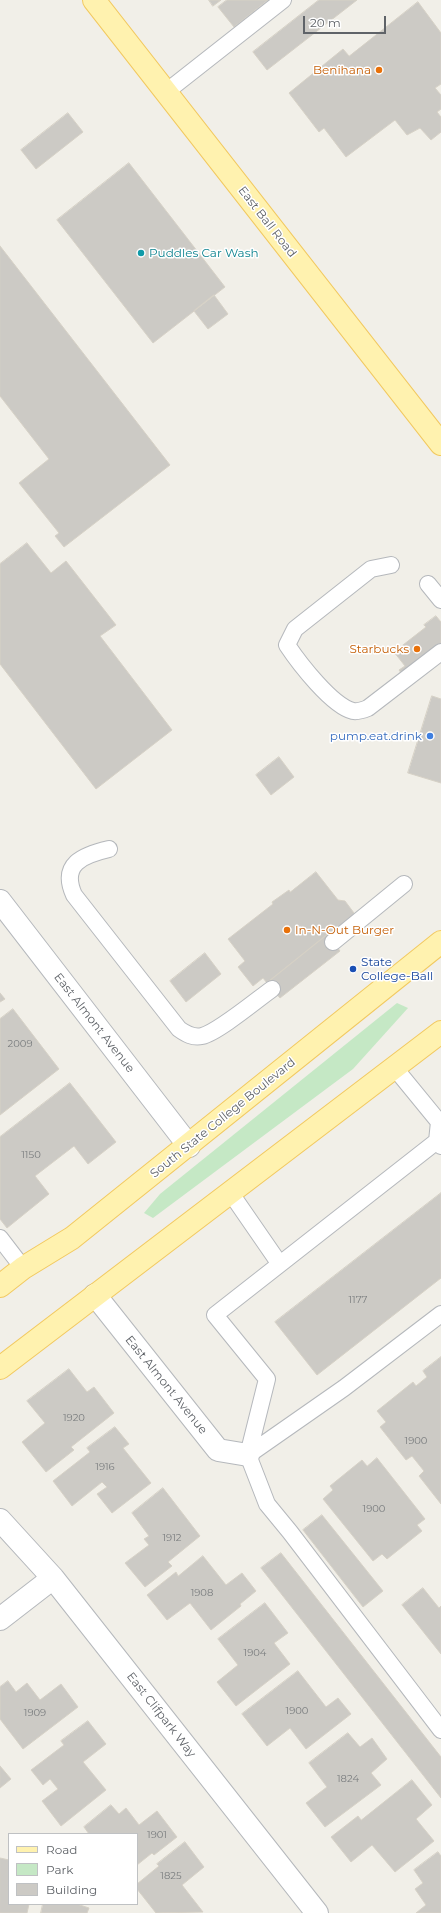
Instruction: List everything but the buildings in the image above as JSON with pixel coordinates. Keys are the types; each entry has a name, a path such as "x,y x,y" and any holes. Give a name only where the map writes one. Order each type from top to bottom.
{"main road":[{"name":"East Ball Road","path":"94,0 441,444"},
{"name":"South State College Boulevard","path":"0,1286 23,1268 72,1238 189,1146 441,942"},
{"path":"0,1368 441,1032"}],"street":[{"name":"East Almont Avenue","path":"0,901 189,1146"},
{"name":"East Almont Avenue","path":"95,1296 218,1450 248,1455"},
{"name":"East Clifpark Way","path":"0,1520 53,1578 316,1913"},
{"path":"0,1619 53,1578"}],"lane":[{"path":"166,92 283,0"},
{"path":"391,566 371,569 295,629 287,645 311,676 334,700 344,708 355,712 368,708 441,652"},
{"path":"428,584 441,600"},
{"path":"109,849 90,853 76,863 70,872 68,884 74,895 179,1029 189,1036 202,1036 215,1030 272,989"},
{"path":"333,942 404,884"},
{"path":"394,1067 440,1122 439,1143 280,1263 215,1315 267,1379 248,1455 267,1504 441,1730"},
{"path":"230,1192 280,1263"},
{"path":"0,1238 23,1268"},
{"path":"248,1455 344,1388 441,1314"}],"green space":[{"path":"397,1003 408,1008 353,1069 153,1218 144,1213 160,1194"}],"place":[{"name":"Benihana","path":"379,70"},
{"name":"Puddles Car Wash","path":"141,253"},
{"name":"Starbucks","path":"417,649"},
{"name":"pump.eat.drink","path":"430,736"},
{"name":"In-N-Out Burger","path":"287,930"},
{"name":"State College-Ball","path":"353,969"}]}
